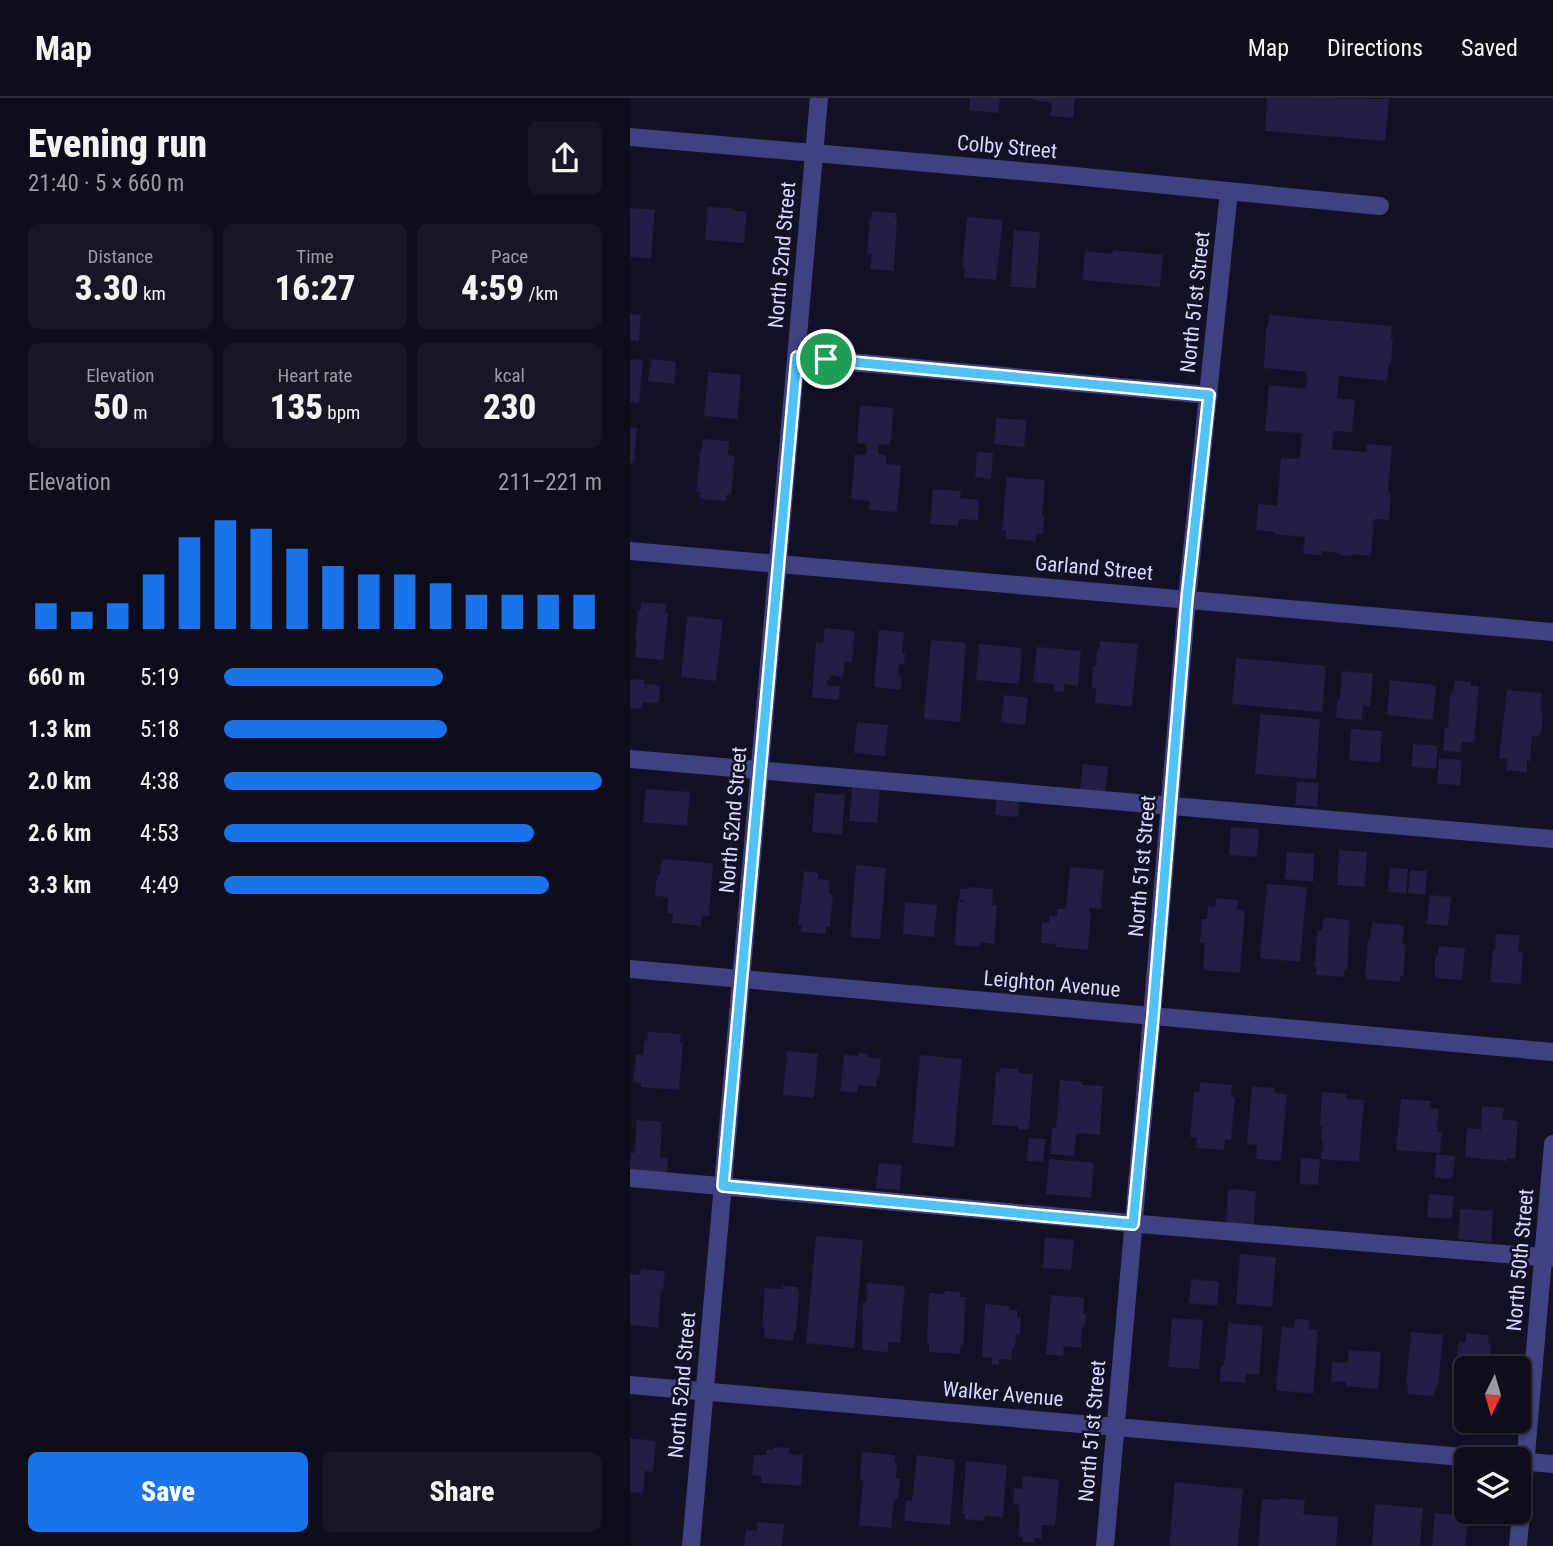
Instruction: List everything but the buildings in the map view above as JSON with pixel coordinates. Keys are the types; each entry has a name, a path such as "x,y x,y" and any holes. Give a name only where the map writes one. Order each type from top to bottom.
{"street":[{"name":"North 52nd Street","path":"691,1546 819,98"},
{"name":"Colby Street","path":"630,137 1380,206"},
{"name":"North 51st Street","path":"1105,1546 1187,599 1229,191"},
{"path":"797,357 1209,395"},
{"name":"Garland Street","path":"630,551 1553,632"},
{"path":"630,759 1553,839"},
{"name":"Leighton Avenue","path":"630,969 1553,1052"},
{"name":"North 50th Street","path":"1524,1447 1548,1258 1553,1144"},
{"path":"630,1178 1133,1224 1548,1258"},
{"name":"Walker Avenue","path":"630,1385 1454,1456"},
{"path":"1531,1463 1553,1464"},
{"name":"North 50th Street","path":"1518,1546 1519,1524"}],"route":[{"path":"797,357 826,359 1209,395 1187,599 1133,1224 723,1186 797,357"}]}
